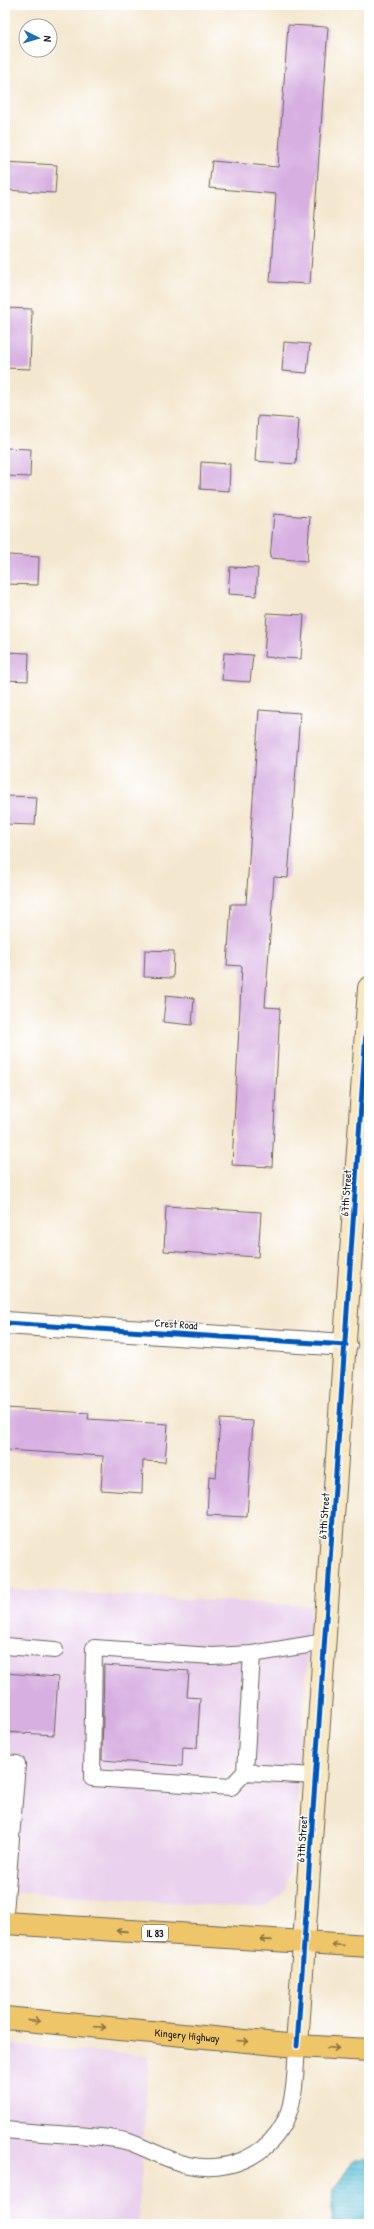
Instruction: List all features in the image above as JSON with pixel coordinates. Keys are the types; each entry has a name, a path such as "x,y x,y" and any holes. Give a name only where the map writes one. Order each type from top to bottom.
{"highway":[{"name":"IL 83","path":"5,1923 369,1946"},
{"name":"Kingery Highway","path":"5,2018 297,2046 369,2050"}],"street":[{"name":"67th Street","path":"297,2046 346,1345 369,988"},
{"name":"Crest Road","path":"5,1323 346,1345"}],"lane":[{"path":"252,1654 245,1772 231,1787 92,1778 94,1648 212,1656 252,1654 325,1642"},
{"path":"5,1646 55,1650"},
{"path":"5,1763 17,1764 5,1913"},
{"path":"245,1772 316,1776"},
{"path":"5,2130 106,2137 129,2142 170,2160 190,2165 233,2164 252,2157 269,2144 284,2123 292,2097 297,2046"}],"shaded area":[{"path":"5,1589 311,1606 293,1846 286,1889 267,1906 243,1907 5,1892"},
{"path":"5,2043 41,2048 149,2055 138,2224 5,2224"}],"water":[{"path":"369,2159 369,2224 331,2224 333,2190 354,2160"}],"building":[{"path":"288,25 328,27 310,284 270,282 276,194 209,188 212,161 278,167"},
{"path":"5,162 57,165 55,193 5,190"},
{"path":"5,308 32,309 30,369 5,368"},
{"path":"284,342 310,344 307,373 282,371"},
{"path":"258,416 299,419 296,464 255,461"},
{"path":"5,448 31,449 30,477 5,476"},
{"path":"201,462 230,464 229,491 200,489"},
{"path":"274,514 310,517 307,561 270,558"},
{"path":"8,555 39,557 38,585 6,584"},
{"path":"230,567 258,568 256,596 228,594"},
{"path":"267,613 304,615 301,659 264,657"},
{"path":"5,652 29,653 28,681 5,680"},
{"path":"224,653 253,655 250,682 222,680"},
{"path":"259,710 300,713 288,878 274,877 265,1007 280,1008 272,1167 232,1165 242,966 227,965 231,904 246,904"},
{"path":"5,796 37,797 35,825 5,824"},
{"path":"145,950 174,951 173,978 144,977"},
{"path":"166,995 194,998 192,1025 163,1022"},
{"path":"166,1206 261,1212 258,1257 164,1251"},
{"path":"5,1408 89,1413 88,1419 168,1424 165,1462 143,1461 142,1493 101,1490 103,1456 5,1450"},
{"path":"220,1419 253,1421 247,1517 207,1515 209,1476 216,1477"},
{"path":"104,1665 189,1671 187,1697 200,1698 197,1748 183,1747 182,1766 102,1760"},
{"path":"5,1673 58,1677 54,1735 5,1732"}],"cycle path":[{"path":"297,2046 369,988"},
{"path":"5,1323 346,1345"}]}
